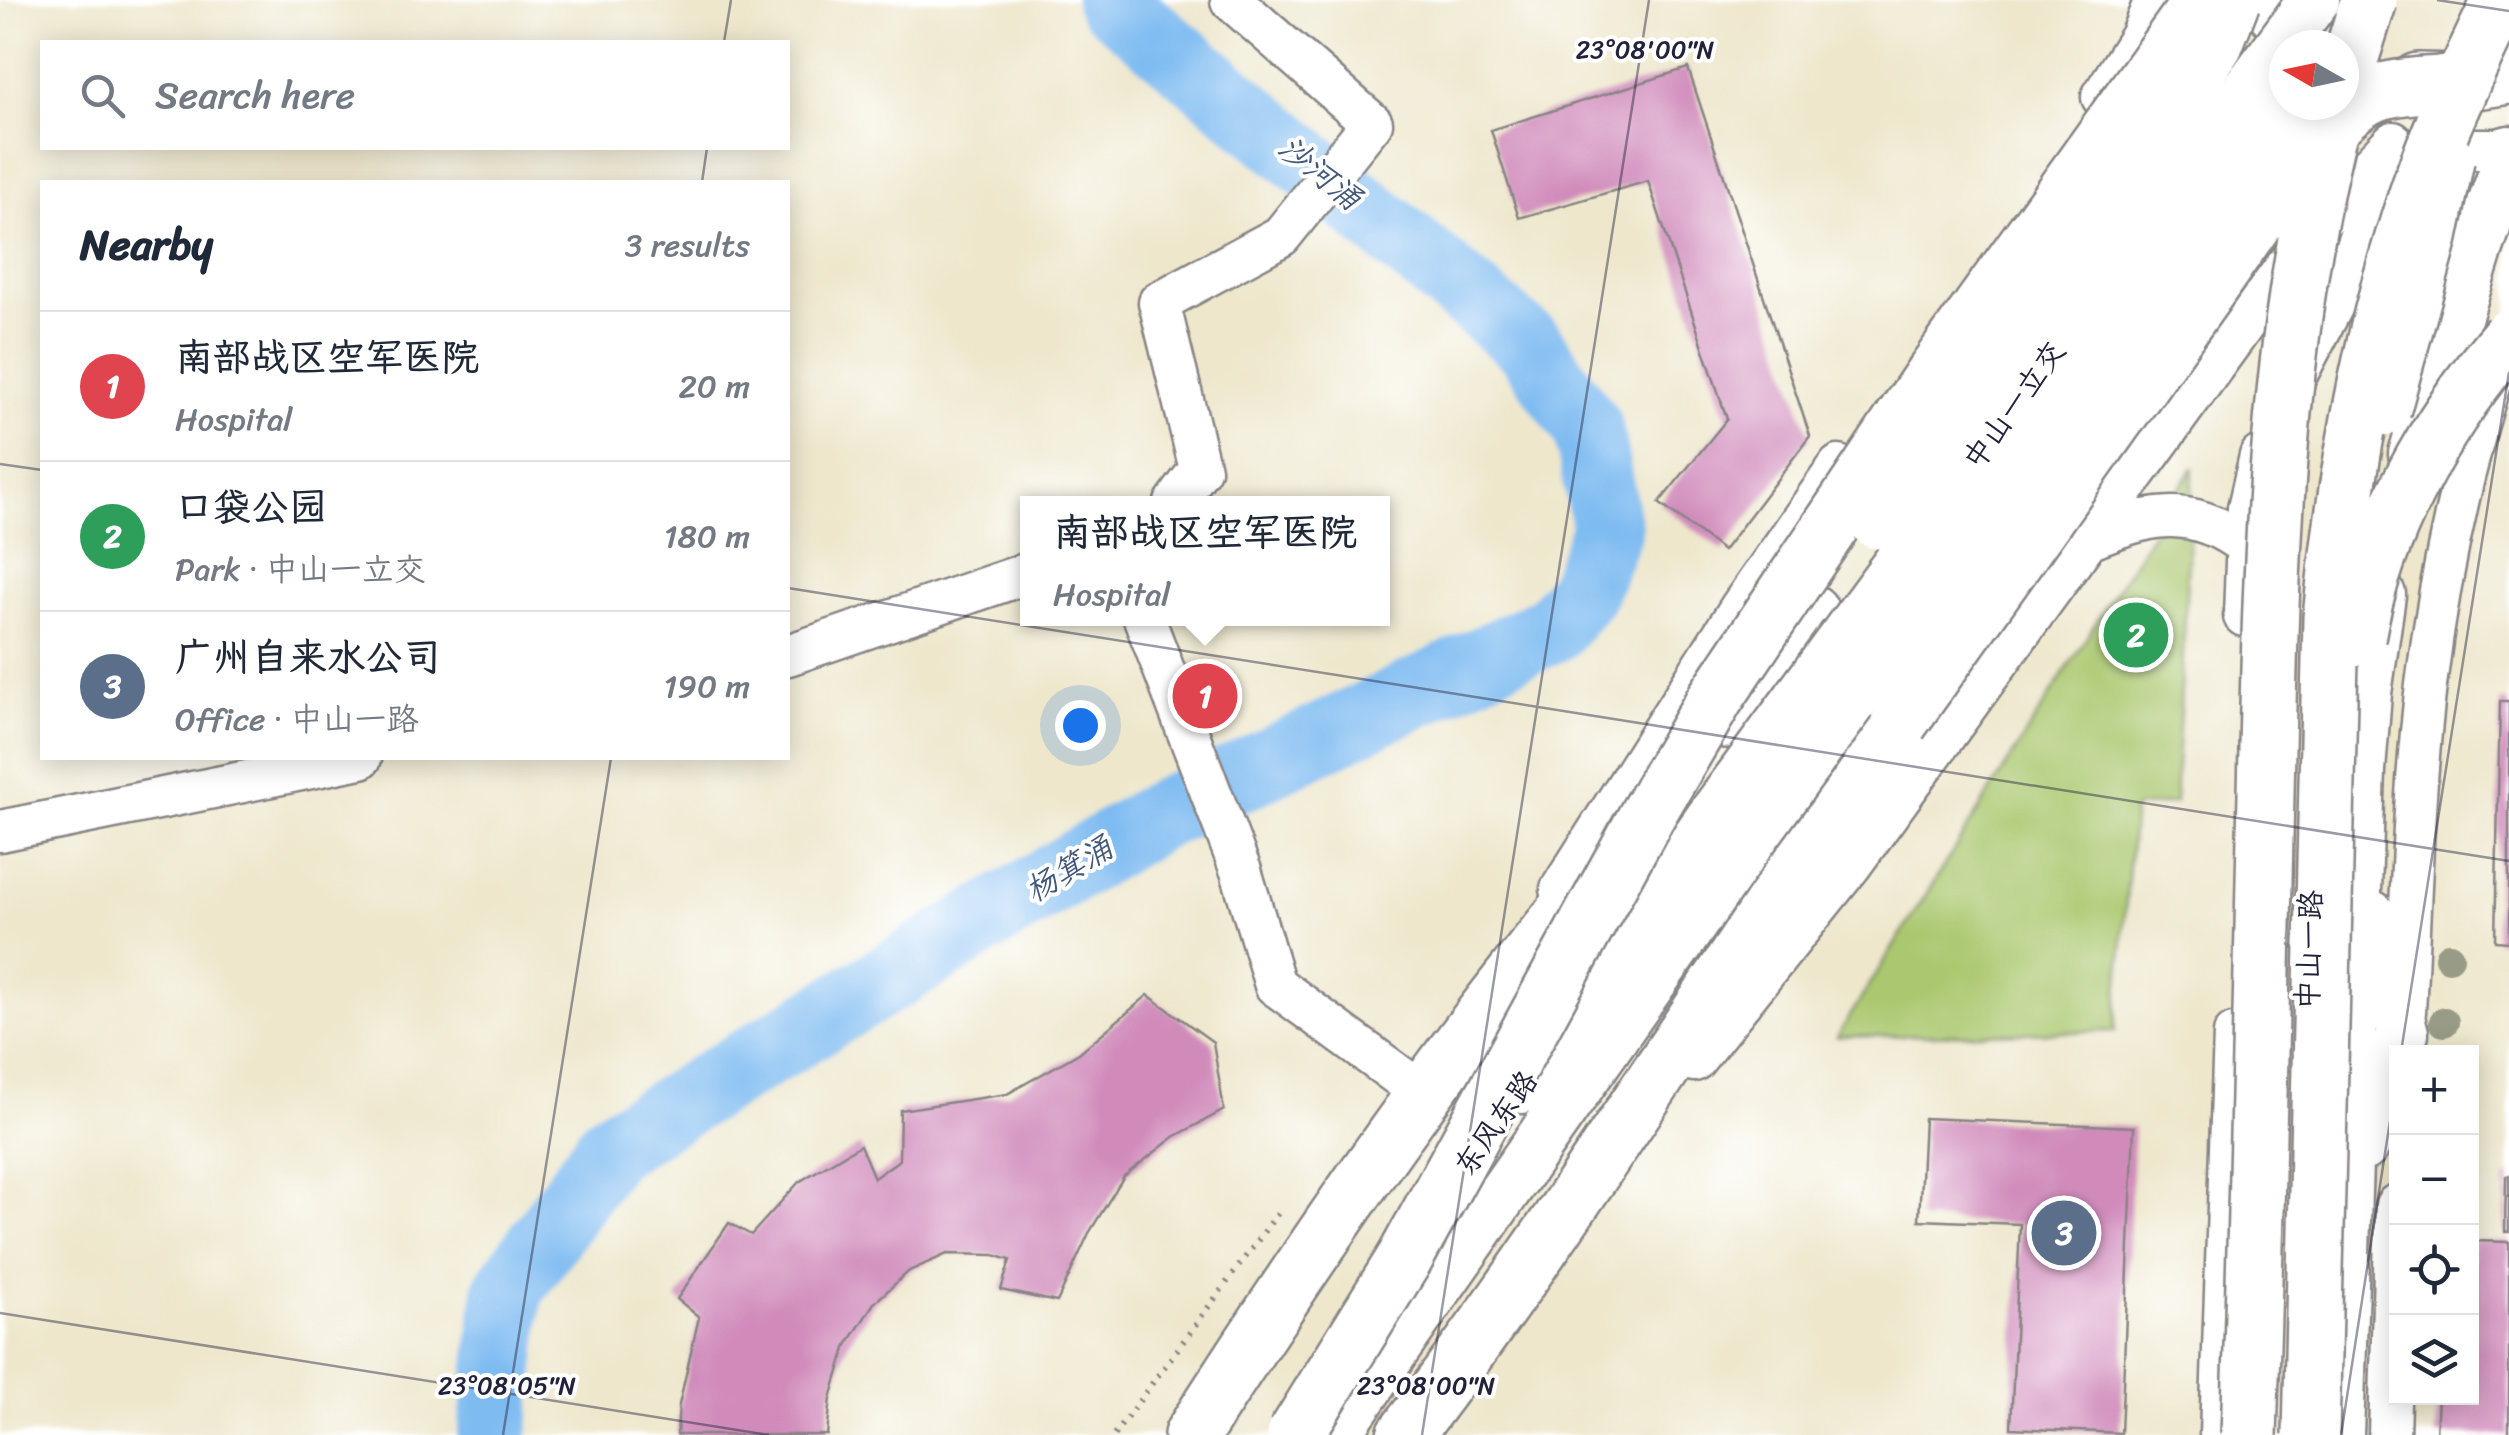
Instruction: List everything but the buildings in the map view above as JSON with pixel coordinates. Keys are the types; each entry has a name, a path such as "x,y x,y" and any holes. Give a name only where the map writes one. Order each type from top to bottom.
{"highway":[{"path":"1295,1435 1405,1258 1647,814 1724,686 1910,406 2202,0"},
{"path":"1192,1435 1242,1356 1480,1020 1810,612 2167,118 2215,44 2232,0"},
{"path":"2265,0 2298,30"},
{"path":"2358,30 2367,0"},
{"path":"2342,843 2331,618 2361,400 2386,298 2428,165 2502,0"},
{"path":"2359,65 2393,77 2449,84"},
{"path":"1406,1435 1606,1154 1773,902 2305,158 2344,114 2367,97 2392,89 2509,76"},
{"path":"2250,1435 2268,672 2280,435 2307,230 2333,120"},
{"path":"2311,1435 2342,843 2361,614 2378,555 2420,468 2464,394 2509,337"}],"main road":[{"name":"中山一立交","path":"1734,825 2314,0"},
{"path":"2344,30 2367,0"},
{"path":"2388,473 2450,154 2449,84"},
{"name":"中山一立交","path":"1734,825 2276,120"},
{"path":"2388,473 2509,160"},
{"name":"中山一路","path":"2338,1435 2348,1192 2342,843 2387,557 2388,473"},
{"name":"中山一路","path":"2290,1435 2319,768 2340,596 2388,473"},
{"name":"东风东路","path":"1273,1435 1734,825"},
{"name":"东风东路","path":"1334,1435 1734,825"},
{"path":"2342,843 2403,1043 2348,1192"},
{"path":"2230,1129 2301,1131"}],"street":[{"path":"1181,496 1200,469 1159,302 1281,236 1372,122 1230,0"},
{"path":"1480,1020 1740,608 2113,82 2140,37 2155,0"},
{"path":"2190,0 2202,19 2269,87"},
{"path":"2324,120 2416,148 2509,146"},
{"path":"1523,1272 1850,865 2282,272 2340,197 2393,142"},
{"path":"2220,1435 2248,508 2268,431 2339,294 2393,142"},
{"path":"2403,1043 2421,732 2440,584 2476,426 2509,327"},
{"path":"2086,540 2153,516 2180,516 2214,524 2246,546"},
{"path":"790,654 1020,576"},
{"path":"1810,612 1853,627 1879,650 1900,722"},
{"path":"1147,626 1227,834 1275,985 1424,1095"},
{"path":"0,831 352,760"},
{"path":"2390,1435 2395,1225"}],"path":[{"path":"1114,1435 1291,1195"}],"green space":[{"path":"2193,467 2175,803 2134,808 2115,1031 1837,1037"}],"waterway":[{"name":"杨箕涌","path":"493,1435 508,1291 609,1147 1154,818 1552,628 1582,591 1607,529 1588,429 1530,346 1110,0"}],"place":[{"name":"口袋公园","path":"2136,635"},
{"name":"南部战区空军医院","path":"1205,696"},
{"name":"广州自来水公司","path":"2064,1233"}],"water label":[{"name":"沙河涌","path":"1320,173"}]}
